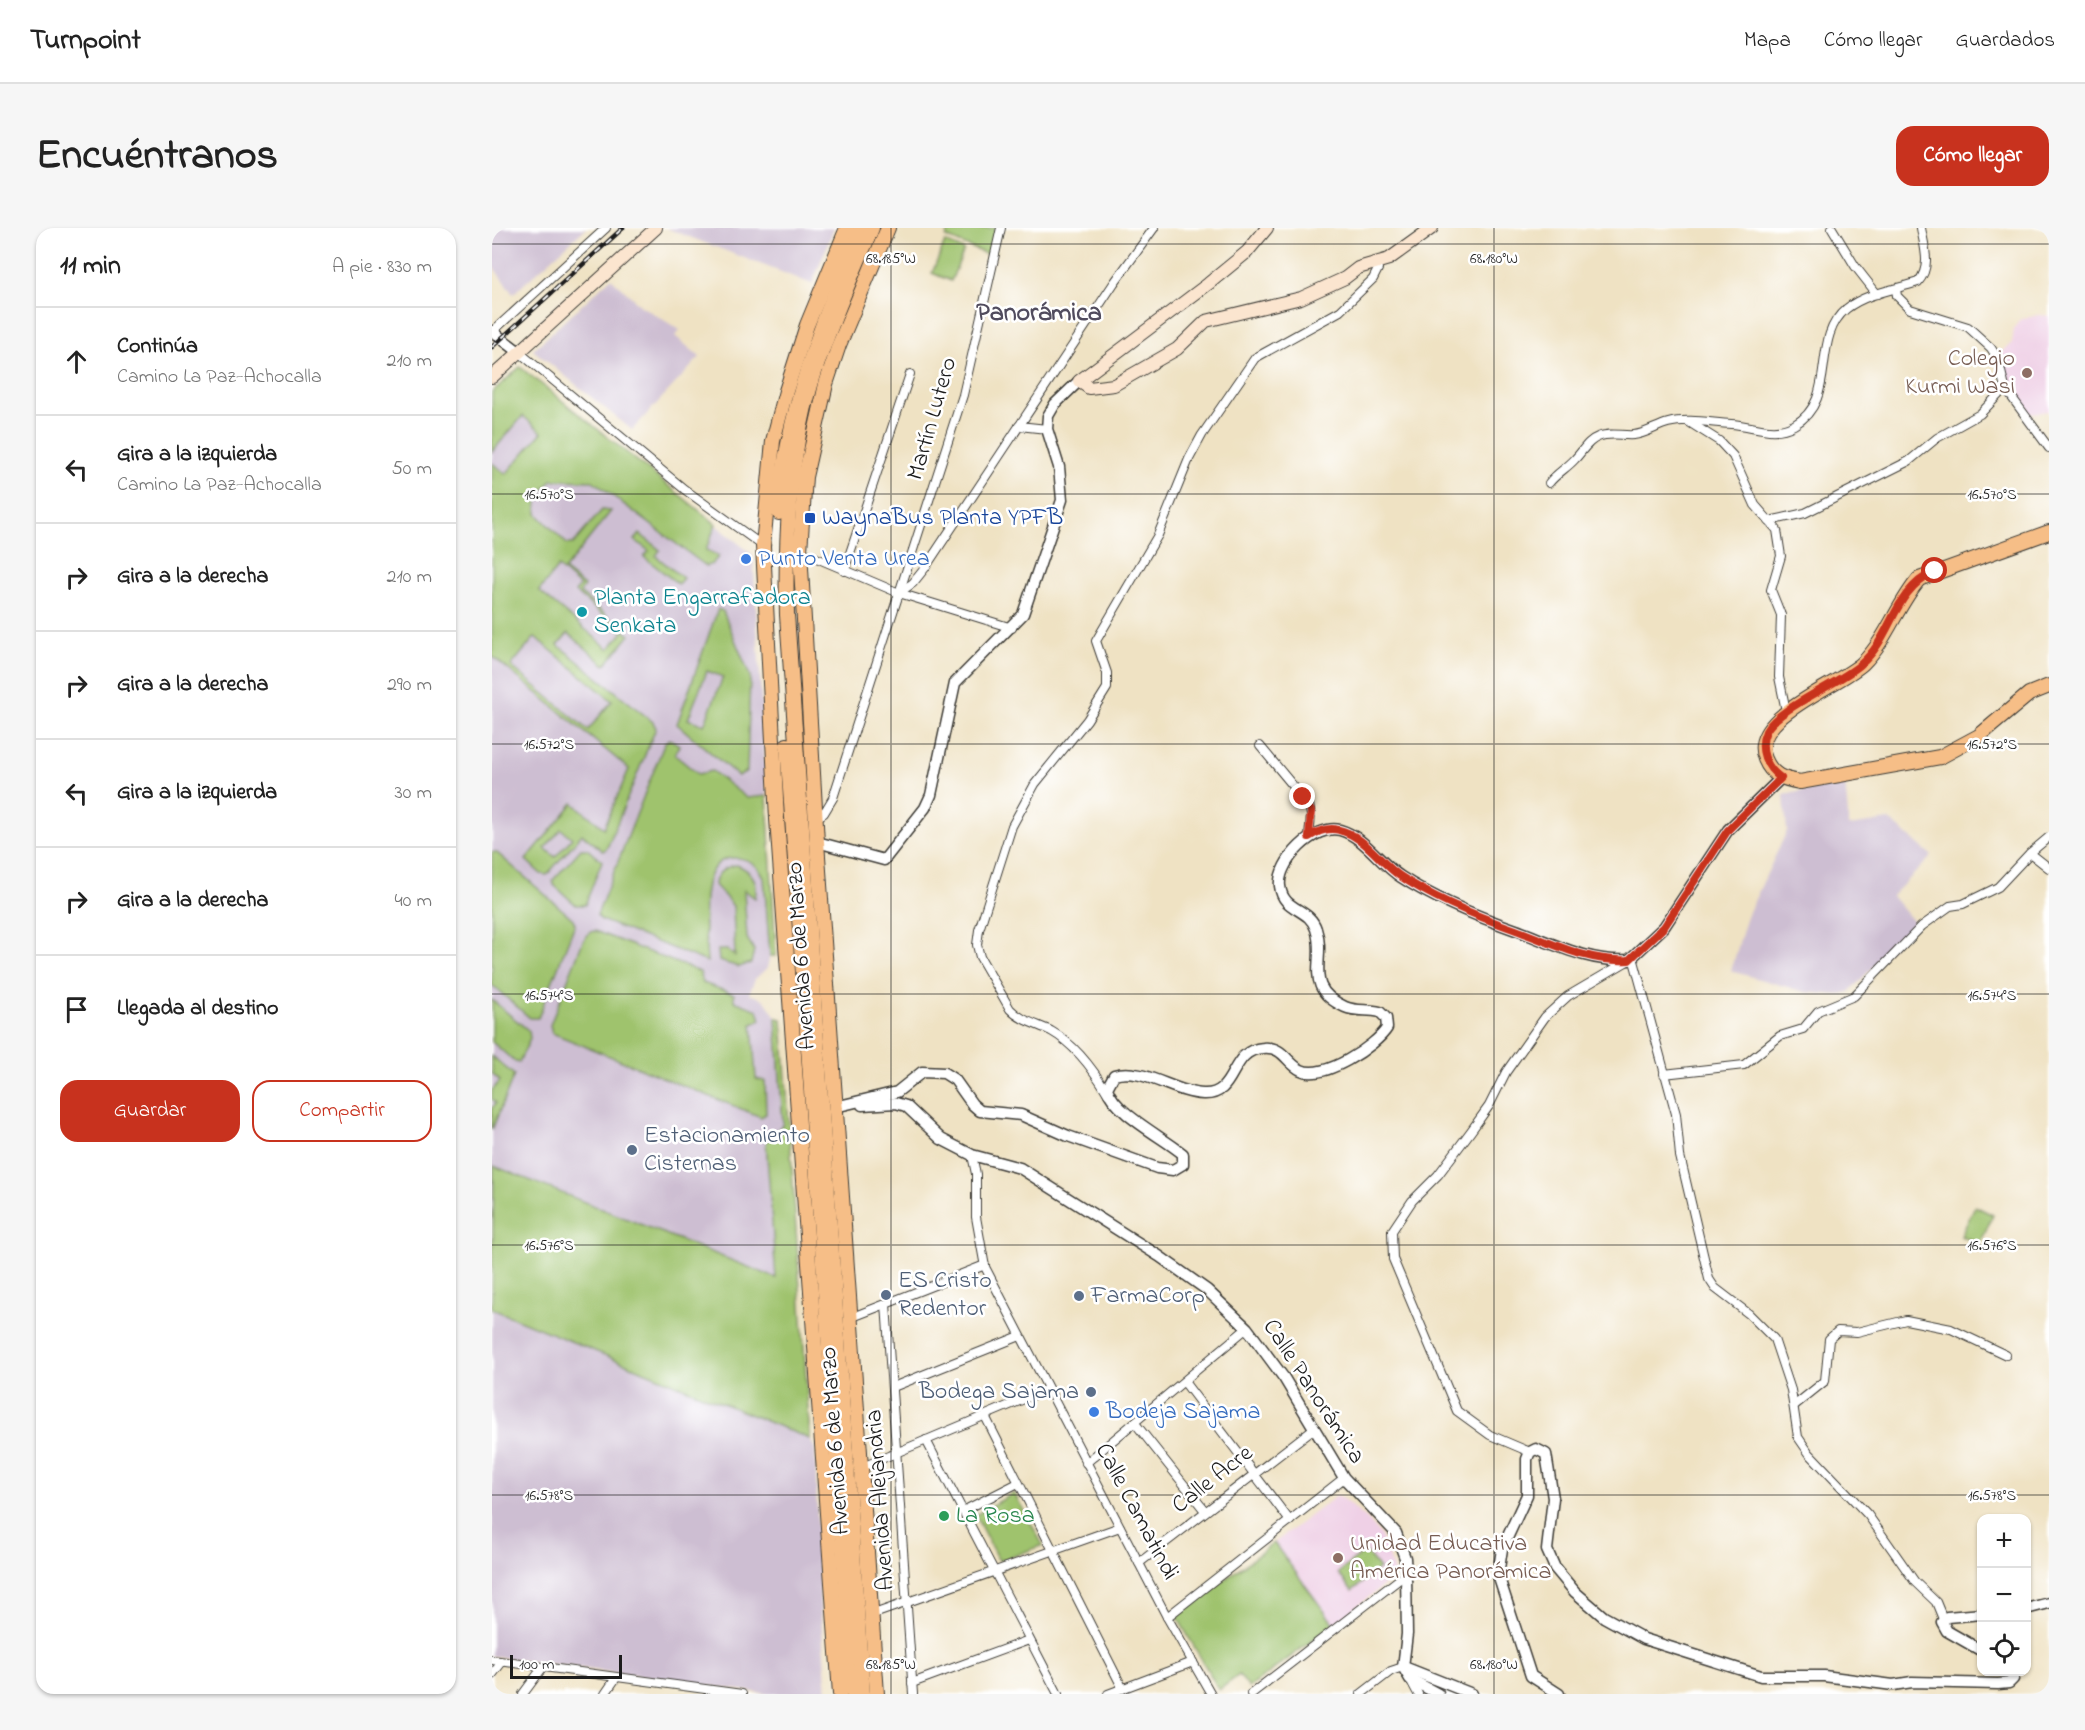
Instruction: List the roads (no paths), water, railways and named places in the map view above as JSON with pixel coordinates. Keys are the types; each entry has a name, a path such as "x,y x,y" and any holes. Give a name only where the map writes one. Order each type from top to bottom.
{"main road":[{"path":"492,377 656,228"},
{"name":"Avenida 6 de Marzo","path":"840,1694 778,830 763,546 773,441 786,391 807,325 847,228"},
{"name":"Avenida 6 de Marzo","path":"853,1694 778,616 778,560 780,492 792,423 814,348 861,228"},
{"name":"Avenida 6 de Marzo","path":"863,1694 788,627 785,550 798,440 812,382 825,342 872,228"},
{"name":"Avenida 6 de Marzo","path":"877,1694 817,842 801,551 806,477 826,384 839,345 888,228"},
{"path":"1268,228 1247,252 1216,278 1079,381 1089,388 1114,385 1177,349 1206,321 1301,298 1346,278 1358,268 1399,253 1432,228"},
{"path":"2049,532 1919,579 1906,593 1876,648 1861,664 1786,711 1767,730 1763,744 1763,756 1772,772 1781,778 1810,782 1940,757 1979,736 2029,694 2049,686"}],"street":[{"path":"606,228 492,331 684,489 763,546"},
{"name":"Martín Lutero","path":"816,818 824,813 833,798 963,395 1002,228"},
{"path":"899,593 913,583 925,568 1114,283 1154,228"},
{"path":"1832,228 1855,266 1877,294"},
{"path":"1548,483 1558,471 1576,458 1582,448 1598,436 1636,435 1650,428 1686,420 1734,424 1776,431 1794,425 1817,398 1823,382 1826,341 1836,320 1846,309 1877,294 1918,282 1923,277 1927,261 1921,228"},
{"path":"835,1107 897,1092 922,1072 945,1073 955,1080 972,1104 980,1111 1021,1115 1068,1136 1157,1168 1173,1170 1184,1164 1183,1154 1132,1116 1109,1095 1095,1071 1068,1044 1052,1032 1016,1015 1002,998 980,957 977,938 1012,826 1030,792 1087,720 1107,688 1107,673 1096,640 1154,543 1189,459 1202,435 1255,358 1340,311 1373,279 1378,269 1377,262"},
{"path":"1896,289 1897,296 1910,309 1968,327 1991,348 1998,359 2005,388 2049,448"},
{"path":"844,571 910,374"},
{"path":"817,842 884,860 925,808 932,795 955,683 1023,615 1062,500 1059,467 1047,429 1048,416 1055,404 1079,381"},
{"path":"1769,521 1805,513 1909,461 1936,438 1980,414 2005,388"},
{"path":"1686,420 1719,441 1733,456 1755,505 1777,530 1781,556 1771,587 1781,615 1779,677 1786,711"},
{"path":"1019,426 1047,429"},
{"path":"801,551 899,593 1012,628"},
{"path":"1260,746 1309,805 1311,815 1309,837"},
{"path":"1781,778 1728,830 1664,927 1631,958 1568,996 1545,1017 1506,1072 1488,1106 1471,1131 1438,1175 1412,1201 1392,1231 1393,1258 1457,1411 1490,1435 1530,1452 1541,1449 1546,1454 1553,1497 1547,1550 1555,1568 1575,1592 1604,1617 1644,1640 1761,1676 1824,1676 1893,1685 1912,1682 1998,1684 2008,1683 2013,1676"},
{"path":"1109,1095 1107,1088 1114,1075 1129,1073 1203,1095 1214,1093 1231,1079 1240,1058 1248,1051 1276,1048 1287,1055 1299,1069 1309,1072 1356,1056 1382,1037 1388,1028 1386,1018 1380,1012 1346,1008 1322,990 1317,978 1316,928 1311,920 1287,905 1282,896 1279,882 1282,869 1309,837 1325,829 1338,829 1361,841 1398,875 1413,885 1487,921 1547,944 1599,959 1631,958"},
{"path":"1664,1074 1744,1065 1780,1036 1803,1029 1818,1011 1854,996 1922,926 1950,906 1964,904 1998,887 2030,853 2049,837"},
{"path":"2030,853 2049,868"},
{"path":"1631,958 1676,1114 1680,1156 1709,1280 1715,1288 1749,1314 1774,1339 1795,1405 1798,1437 1809,1453 1868,1515 1916,1582 1936,1602 1947,1631 1977,1648"},
{"path":"835,1107 896,1103 906,1106 941,1138 972,1155"},
{"name":"Calle Camatindi","path":"972,1155 976,1174 975,1217 985,1265 1167,1617 1211,1694"},
{"name":"Calle Panorámica","path":"972,1155 1020,1168 1118,1227 1207,1290 1247,1328 1284,1378 1312,1429 1344,1478 1396,1533 1405,1558 1406,1574 1407,1634 1403,1667"},
{"path":"850,1318 985,1265"},
{"name":"Avenida Alejandria","path":"886,1304 913,1694"},
{"path":"1795,1405 1825,1381 1829,1340 1838,1331 1857,1332 1906,1320 1951,1329 2006,1355"},
{"path":"1086,1463 1185,1383 1247,1328"},
{"path":"893,1387 1020,1336"},
{"path":"1185,1383 1290,1521"},
{"path":"860,1468 1048,1389"},
{"path":"985,1416 1123,1689"},
{"path":"1135,1423 1205,1511"},
{"name":"Calle Acre","path":"1139,1563 1312,1429"},
{"path":"926,1440 1058,1694"},
{"path":"1530,1452 1527,1459 1527,1495 1502,1549 1498,1575 1531,1676 1559,1694"},
{"path":"1167,1617 1344,1478"},
{"path":"963,1511 1018,1483"},
{"path":"871,1615 1120,1527"},
{"path":"1251,1694 1406,1574"},
{"path":"2031,1608 2049,1603"},
{"path":"1943,1619 1977,1615"},
{"path":"912,1683 1029,1640"},
{"path":"492,1660 695,1690 742,1694"},
{"path":"492,1675 502,1662"},
{"path":"1108,1694 1192,1662"},
{"path":"1403,1667 1419,1694"},
{"path":"1361,1694 1391,1671 1403,1667 1472,1694"},
{"path":"523,1694 543,1668"},
{"path":"605,1694 616,1678"},
{"path":"1410,1679 1438,1694"}],"railway":[{"path":"492,347 623,228"}],"place":[{"name":"Colegio Kurmi Wasi","path":"2027,373"},
{"name":"WaynaBus Planta YPFB","path":"810,518"},
{"name":"Punto Venta Urea","path":"746,559"},
{"name":"Planta Engarrafadora Senkata","path":"582,612"},
{"name":"Estacionamiento Cisternas","path":"632,1150"},
{"name":"ES Cristo Redentor","path":"886,1295"},
{"name":"FarmaCorp","path":"1079,1296"},
{"name":"Bodega Sajama","path":"1091,1392"},
{"name":"Bodeja Sajama","path":"1094,1412"},
{"name":"La Rosa","path":"944,1516"},
{"name":"Unidad Educativa América Panorámica","path":"1338,1558"}],"district":[{"name":"Panorámica","path":"1039,314"}]}
